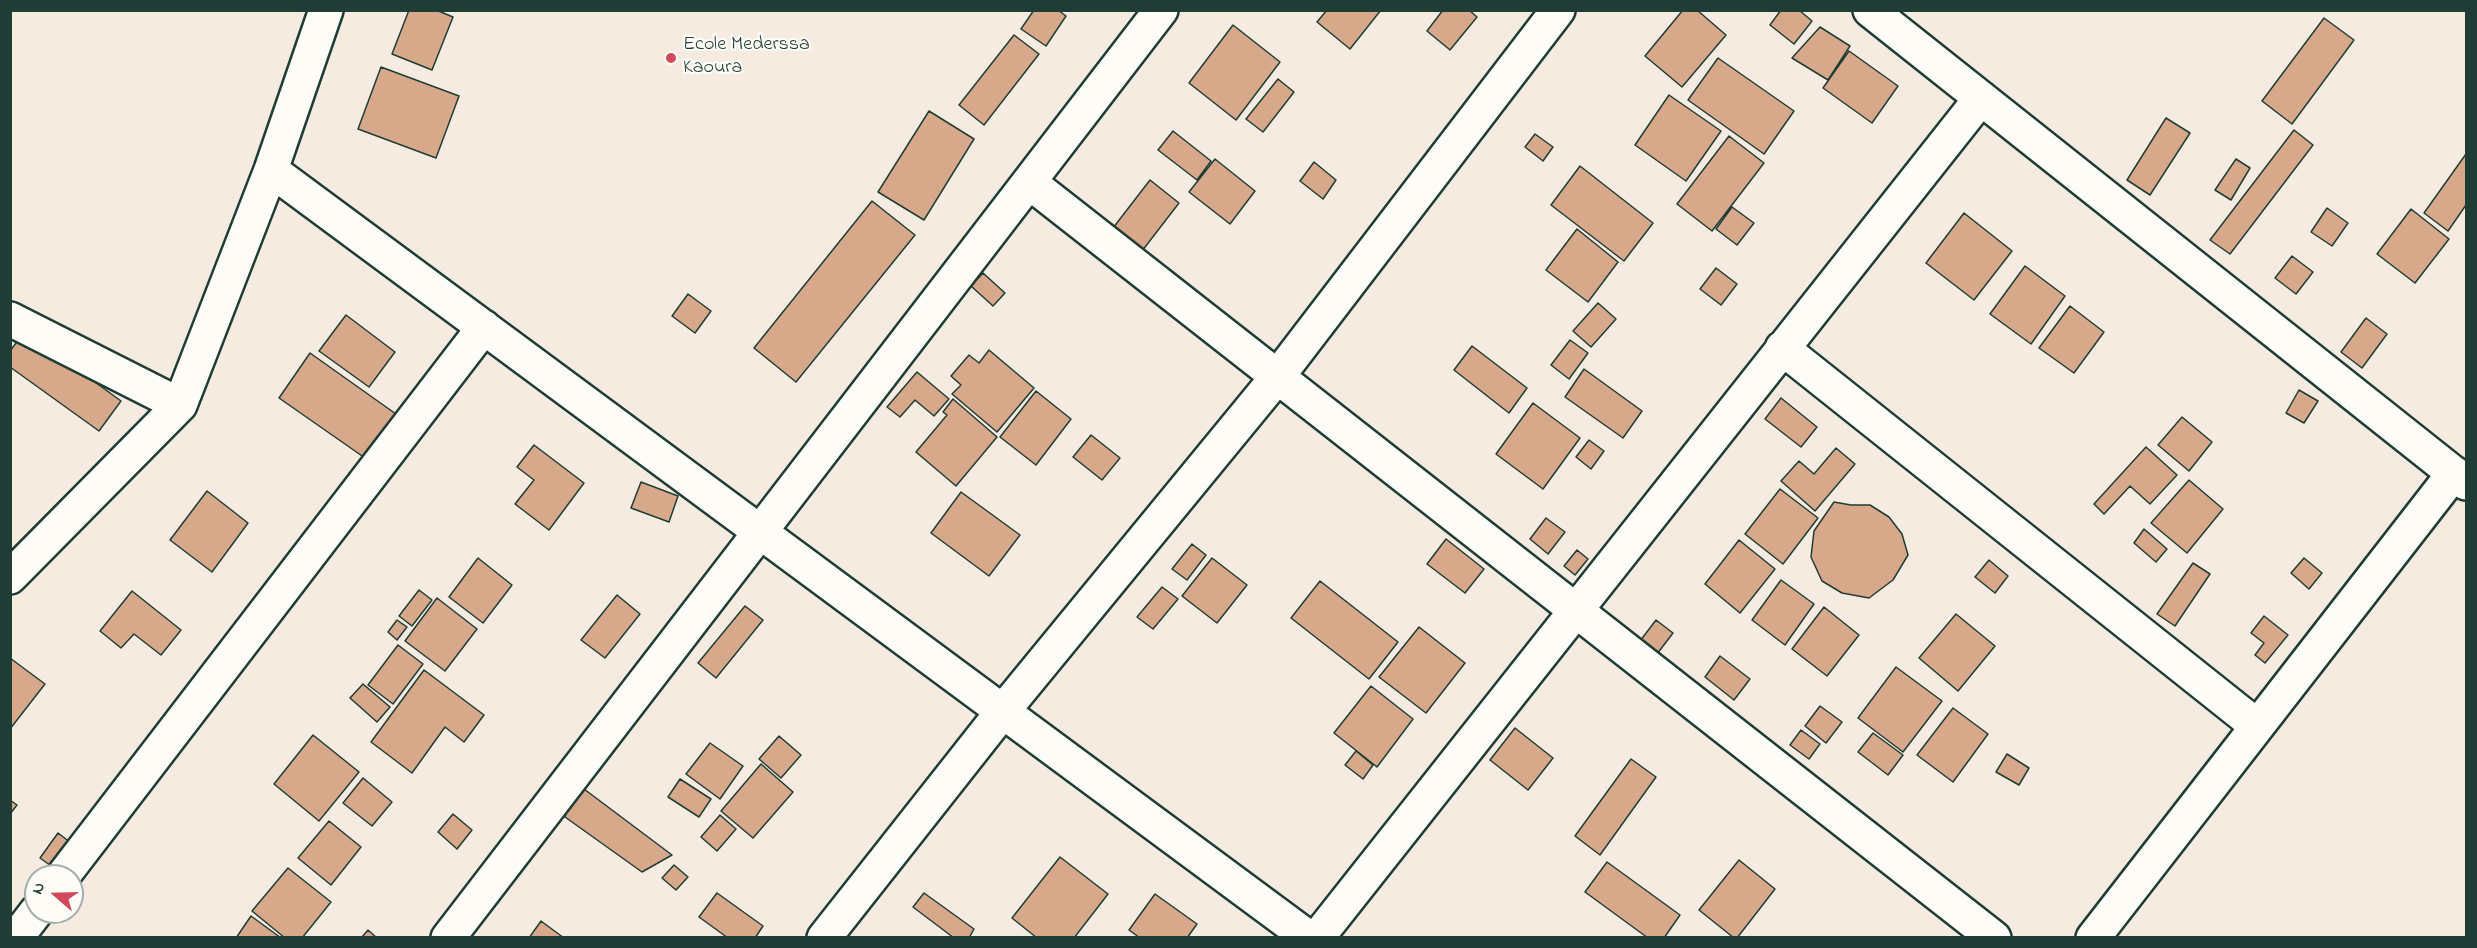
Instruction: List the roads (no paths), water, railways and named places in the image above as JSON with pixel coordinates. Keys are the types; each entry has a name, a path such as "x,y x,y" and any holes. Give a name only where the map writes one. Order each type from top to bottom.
{"street":[{"path":"10,577 180,405 271,170 326,10"},
{"path":"448,938 1161,10"},
{"path":"824,938 1003,711 1278,376 1558,10"},
{"path":"1870,10 2460,478 2257,726 2093,938"},
{"path":"1317,938 1980,98"},
{"path":"271,170 1309,938"},
{"path":"1029,182 1994,938"},
{"path":"10,319 180,405"},
{"path":"72,864 484,327"},
{"path":"1782,348 2257,726"},
{"path":"16,938 27,924"}],"place":[{"name":"Ecole Mederssa Kaoura","path":"671,58"}]}
